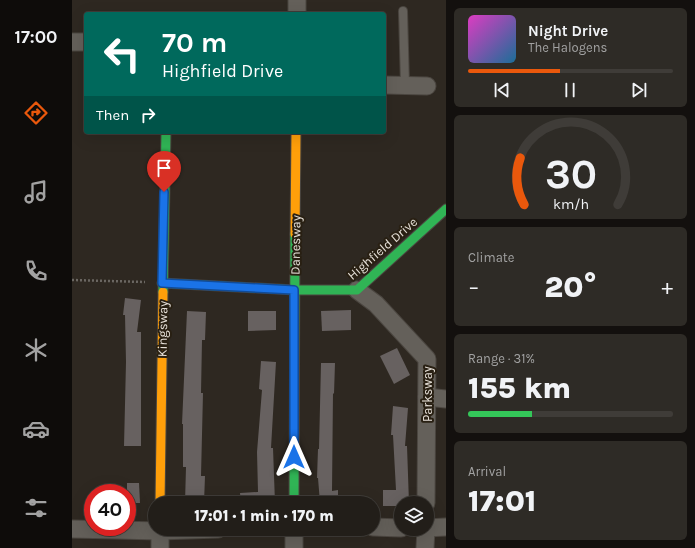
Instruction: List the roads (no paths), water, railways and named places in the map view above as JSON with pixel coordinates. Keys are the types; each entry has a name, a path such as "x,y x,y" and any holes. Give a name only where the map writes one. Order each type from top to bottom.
{"street":[{"path":"297,0 297,12"},
{"path":"72,42 84,42"},
{"path":"386,85 427,86"},
{"name":"Kingsway","path":"160,496 162,283 166,134"},
{"name":"Danesway","path":"294,496 296,134"},
{"name":"Highfield Drive","path":"162,283 294,290 357,290 446,209"},
{"name":"Parksway","path":"357,290 376,304 427,359 426,496"},
{"path":"427,397 446,398"},
{"path":"380,527 394,528"},
{"path":"434,528 446,527"},
{"path":"72,529 148,530"},
{"path":"160,536 160,548"},
{"path":"294,536 294,548"},
{"path":"426,536 426,548"}],"lane":[{"path":"403,11 405,85"}]}
